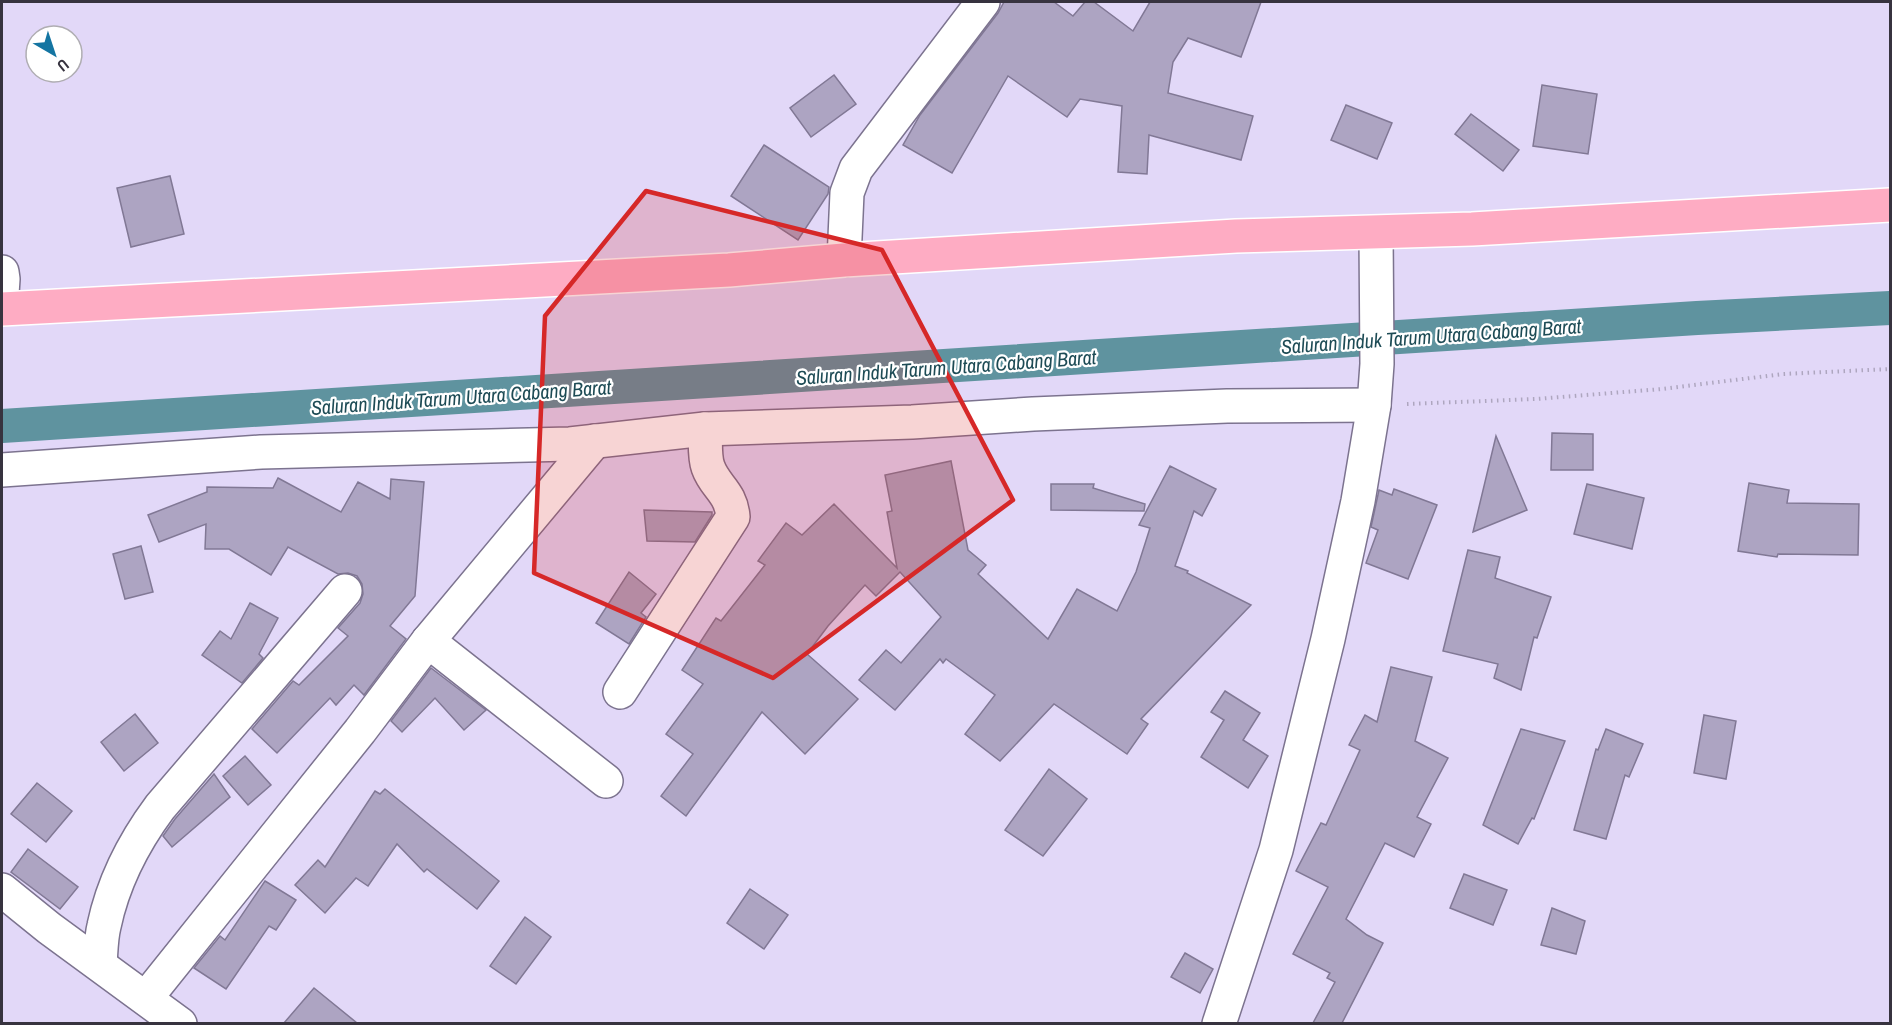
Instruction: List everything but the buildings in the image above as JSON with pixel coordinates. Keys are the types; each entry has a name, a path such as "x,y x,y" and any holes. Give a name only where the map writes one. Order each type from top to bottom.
{"main road":[{"path":"2,309 729,270 844,260 1236,236 1472,229 1890,205"}],"street":[{"path":"844,260 848,193 856,169 983,2"},
{"path":"1218,1023 1272,860 1346,562 1374,405 1377,364 1376,232"},
{"path":"2,272 2,294"},
{"path":"2,470 261,452 595,441 705,429 912,422 1033,414 1227,406 1374,405"},
{"path":"620,692 733,517 729,499 707,465 705,429"},
{"path":"146,998 360,731 428,641 595,441"},
{"path":"100,964 104,926 130,855 142,831 345,591"},
{"path":"428,641 606,781"},
{"path":"2,890 180,1023"}],"path":[{"path":"1374,405 1536,399 1662,389 1783,374 1890,369"}],"highlighted area":[{"path":"646,191 882,250 1013,500 773,678 534,573 545,316"}],"waterway":[{"name":"Saluran Induk Tarum Utara Cabang Barat","path":"2,426 1697,318 1890,308"}]}
